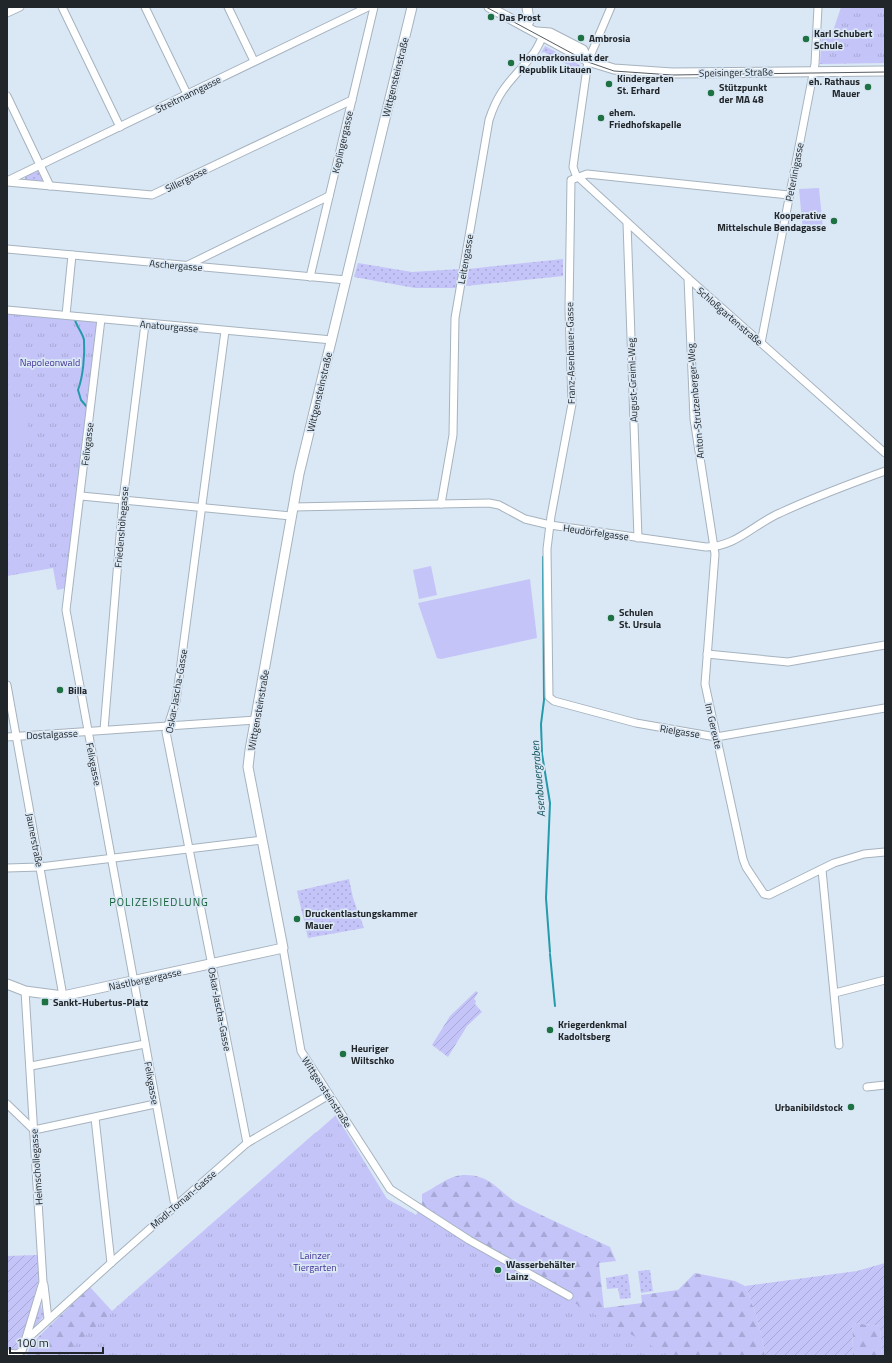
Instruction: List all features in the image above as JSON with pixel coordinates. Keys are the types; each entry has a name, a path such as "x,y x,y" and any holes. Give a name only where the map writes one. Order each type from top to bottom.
{"street":[{"path":"7,14 20,7"},
{"path":"62,7 120,127"},
{"path":"145,7 187,94"},
{"path":"228,7 254,61"},
{"name":"Streitmanngasse","path":"7,182 368,7"},
{"name":"Keplingergasse","path":"310,277 374,7"},
{"name":"Wittgensteinstraße","path":"412,7 292,512 248,767 301,1052 385,1181 396,1194 469,1240 569,1296"},
{"name":"Speisinger Straße","path":"489,7 588,61 614,69 672,73 885,71"},
{"path":"526,27 528,21 527,7"},
{"name":"Franz-Asenbauer-Gasse","path":"549,697 547,549 572,404 569,309 570,186 571,180 577,176 574,170 575,152 588,61 611,7"},
{"name":"Peterlinigasse","path":"761,343 815,64 818,7"},
{"name":"Leitengasse","path":"442,504 453,435 456,318 490,120 495,101 505,86 534,53 541,34"},
{"path":"7,96 50,186"},
{"name":"Sillergasse","path":"7,182 152,195 352,100"},
{"path":"577,176 587,174 789,195"},
{"name":"Schloßgartenstraße","path":"577,176 688,278 885,453"},
{"path":"186,266 330,196"},
{"name":"August-Greiml-Weg","path":"627,223 638,538"},
{"name":"Aschergasse","path":"7,249 346,280"},
{"path":"66,315 72,256"},
{"name":"Anton-Strutzenberger-Weg","path":"688,278 694,419 714,547"},
{"name":"Anatourgasse","path":"7,310 98,318 144,324 332,340"},
{"name":"Felixgasse","path":"101,319 81,496 66,610 155,1104 175,1206"},
{"name":"Friedenshöhegasse","path":"104,730 123,500 144,324"},
{"name":"Oskar-Jascha-Gasse","path":"225,331 203,508 176,701 166,732 247,1143"},
{"name":"Heudörfelgasse","path":"81,496 203,508 292,512 442,504 494,504 525,519 550,525 638,538 719,547 736,540 781,512 885,471"},
{"name":"Im Gereute","path":"714,547 714,575 705,684 744,864 764,894 767,896 779,892 822,870"},
{"path":"707,654 788,662 885,645"},
{"name":"Jaunerstraße","path":"7,685 63,996"},
{"name":"Rielgasse","path":"549,697 559,702 636,724 716,737 885,708"},
{"name":"Dostalgasse","path":"7,737 256,720"},
{"path":"7,868 40,867 262,840"},
{"path":"839,1045 822,870 834,864 864,854 885,852"},
{"name":"Nästlbergergasse","path":"7,984 26,991 63,996 212,965 282,948"},
{"path":"835,993 885,980"},
{"name":"Heimschollegasse","path":"26,991 43,1282 26,1340"},
{"path":"31,1066 145,1044"},
{"path":"867,1087 885,1085"},
{"name":"Modl-Toman-Gasse","path":"7,1353 18,1354 22,1351 26,1340 48,1319 247,1143 329,1095"},
{"path":"7,1104 34,1130 155,1104"},
{"path":"95,1118 111,1263"},
{"path":"43,1282 48,1319"}],"green space":[{"path":"841,7 885,7 885,63 820,64 822,30 833,31"},
{"path":"545,46 580,65 581,74 574,72 570,66 544,52 541,53"},
{"path":"35,170 40,170 43,179 41,183 25,181 25,175"},
{"path":"819,188 823,229 803,231 799,189"},
{"path":"563,259 563,276 466,286 468,269"},
{"path":"358,263 412,272 460,269 456,288 415,288 354,277"},
{"name":"Napoleonwald","path":"7,312 97,322 66,588 57,590 53,568 7,576"},
{"path":"7,408 29,410 25,450 7,449"},
{"path":"431,566 437,595 419,599 413,570"},
{"path":"530,579 537,638 441,659 437,658 418,603"},
{"path":"349,879 353,898 364,928 308,938 297,891"},
{"path":"476,991 478,993 474,999 476,1001 475,1004 482,1012 467,1026 448,1057 432,1045 450,1016"},
{"name":"Lainzer Tiergarten","path":"336,1115 387,1199 670,1356 57,1356 67,1352"},
{"name":"Lainzer Tiergarten","path":"316,1132 387,1199 416,1215 422,1203 422,1194 457,1176 473,1176 489,1181 513,1201 610,1247 616,1261 599,1263 604,1308 642,1303 641,1295 678,1290 695,1273 735,1281 745,1286 749,1295 760,1329 765,1356 534,1356 495,1259 467,1243 455,1252 405,1356 26,1356 32,1343 90,1287 112,1311"},
{"path":"37,1255 39,1279 21,1344 18,1349 7,1350 7,1256"},
{"path":"885,1263 885,1356 882,1356 880,1326 852,1323 853,1356 765,1356 758,1321 745,1286 857,1271"},
{"path":"650,1270 653,1291 641,1293 638,1271"},
{"path":"628,1274 631,1298 620,1299 618,1288 607,1289 606,1278"},
{"path":"40,1303 44,1316 33,1328"},
{"path":"852,1323 880,1326 882,1356 853,1356"}],"waterway":[{"path":"75,320 84,340 83,366 78,390 81,400 87,407"},
{"name":"Asenbauergraben","path":"543,557 544,700 541,724 542,754 550,803 546,898 550,952"},
{"name":"Asenbauergraben","path":"550,954 555,1006"}],"tram line":[{"path":"486,7 588,62 614,71 672,75 885,72"}],"place":[{"name":"Das Prost","path":"491,17"},
{"name":"Ambrosia","path":"581,38"},
{"name":"Karl Schubert Schule","path":"806,39"},
{"name":"Honorarkonsulat der Republik Litauen","path":"511,63"},
{"name":"Kindergarten St. Erhard","path":"609,84"},
{"name":"eh. Rathaus Mauer","path":"868,87"},
{"name":"Stützpunkt der MA 48","path":"711,93"},
{"name":"ehem. Friedhofskapelle","path":"601,118"},
{"name":"Kooperative Mittelschule Bendagasse","path":"834,221"},
{"name":"Schulen St. Ursula","path":"611,618"},
{"name":"Billa","path":"60,690"},
{"name":"Druckentlastungskammer Mauer","path":"297,919"},
{"name":"Sankt-Hubertus-Platz","path":"45,1002"},
{"name":"Kriegerdenkmal Kadoltsberg","path":"550,1030"},
{"name":"Heuriger Wiltschko","path":"343,1054"},
{"name":"Urbanibildstock","path":"851,1107"},
{"name":"Wasserbehälter Lainz","path":"498,1270"}],"district":[{"name":"POLIZEISIEDLUNG","path":"159,902"}]}
